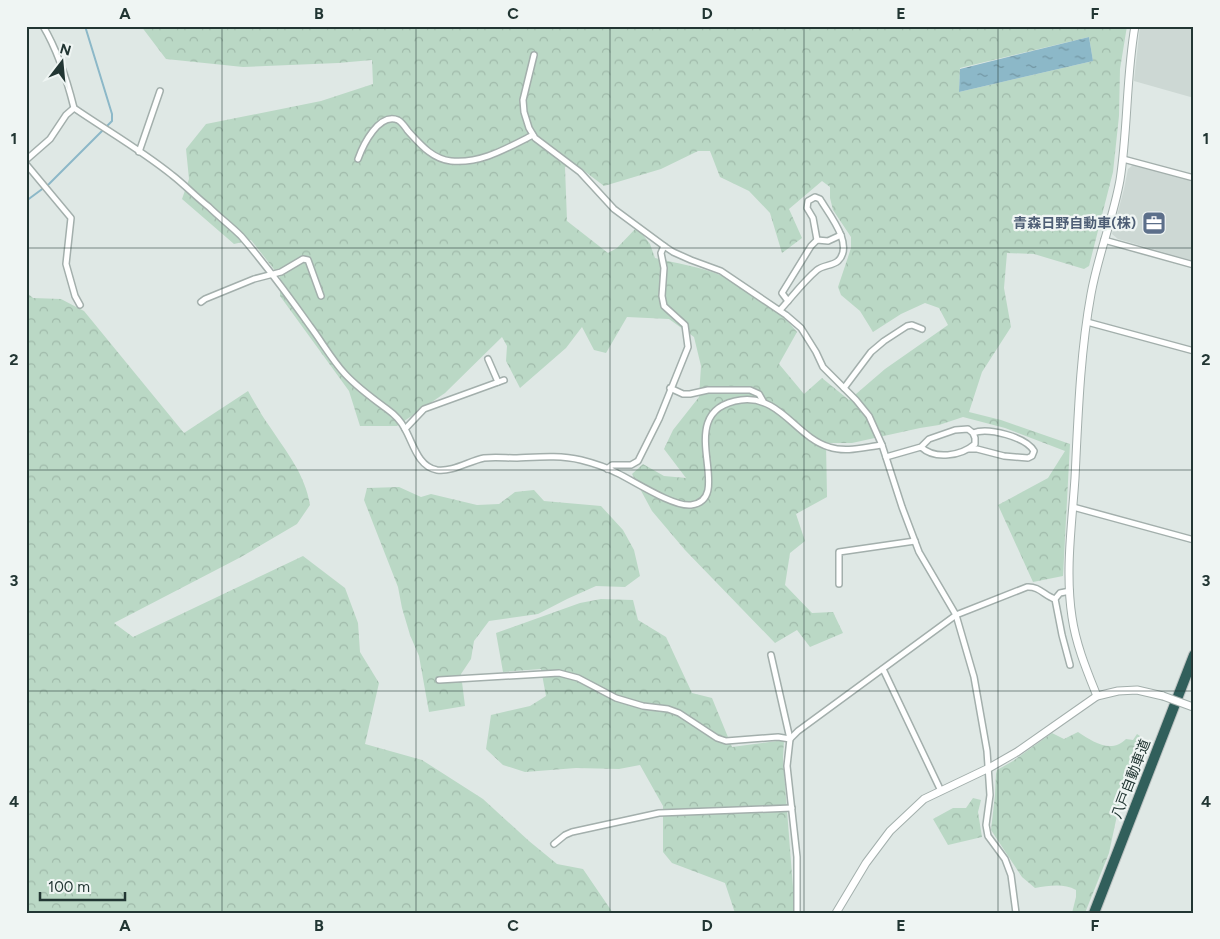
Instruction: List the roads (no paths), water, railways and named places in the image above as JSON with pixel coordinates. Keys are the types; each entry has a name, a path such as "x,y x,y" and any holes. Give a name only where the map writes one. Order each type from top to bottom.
{"highway":[{"name":"八戸自動車道","path":"1094,913 1194,655"}],"street":[{"path":"43,26 59,62 74,108 171,174 238,233 274,274 343,372 358,387 391,412 405,429 426,465 437,470 451,468 484,458 566,456 607,468 662,497 682,504 692,505 700,502 708,493 710,482 704,445 707,423 714,412 721,406 737,400 764,401"},
{"path":"1096,696 1079,649 1072,618 1069,569 1082,365 1087,322 1091,294 1118,189 1123,159 1130,52 1135,26"},
{"path":"534,55 523,100 524,112 529,128 539,143 556,153 580,172 614,209 664,246 673,252 721,272 780,310 801,328 823,367 869,416 882,445 919,552 956,615 974,677 988,768 990,795 986,825 988,836 1005,859 1011,874 1016,913"},
{"path":"140,152 160,91"},
{"path":"26,160 50,139 66,115 74,108"},
{"path":"358,159 366,140 373,131 383,121 392,119 399,120 427,151 439,158 450,161 483,159 533,135"},
{"path":"1123,159 1194,178"},
{"path":"26,164 71,218 66,264 75,296 80,305"},
{"path":"780,310 814,272 822,266 833,264 840,259 843,249 842,235 820,199 815,197 808,201 807,208 813,218 818,240"},
{"path":"788,301 782,293 811,246 818,240 828,241 842,235"},
{"path":"1104,240 1194,265"},
{"path":"607,468 612,465 631,465 638,461 659,419 688,347 685,326 664,306 662,296 664,268 661,253 664,246"},
{"path":"201,302 205,298 254,279 281,272 303,259 308,260 321,296"},
{"path":"1087,322 1194,351"},
{"path":"844,388 871,352 884,341 907,326 912,325 922,329"},
{"path":"488,359 498,382"},
{"path":"405,429 424,409 504,380"},
{"path":"670,388 682,394 708,390 750,390 758,394 764,401 817,442 828,447 841,450 882,445"},
{"path":"886,457 921,447 929,439 955,430 968,430 976,438 975,444 959,453 944,455 927,452 921,447"},
{"path":"969,449 977,449 1004,456 1028,458 1032,456 1034,451 1031,445 999,432 988,430 973,433"},
{"path":"1073,508 1194,540"},
{"path":"839,584 839,552 915,541"},
{"path":"790,739 798,731 956,615 1027,587 1038,588 1049,597 1055,599"},
{"path":"1055,599 1060,593 1070,591"},
{"path":"1055,599 1070,665"},
{"path":"771,656 790,739 787,766 797,857 797,913"},
{"path":"883,669 940,791"},
{"path":"439,680 559,673 578,678 616,698 643,706 668,709 680,713 717,738 726,741 778,737 790,739"},
{"path":"836,913 866,864 890,831 924,799 988,768 1016,752 1096,696 1118,691 1137,690 1163,696 1193,708"},
{"path":"554,844 572,832 658,813 792,808"}],"water":[{"path":"1089,37 1093,61 959,92 960,69"}],"waterway":[{"path":"26,201 49,184 112,121 112,114 85,26"}],"place":[{"name":"青森日野自動車(株)","path":"1154,223"}]}
